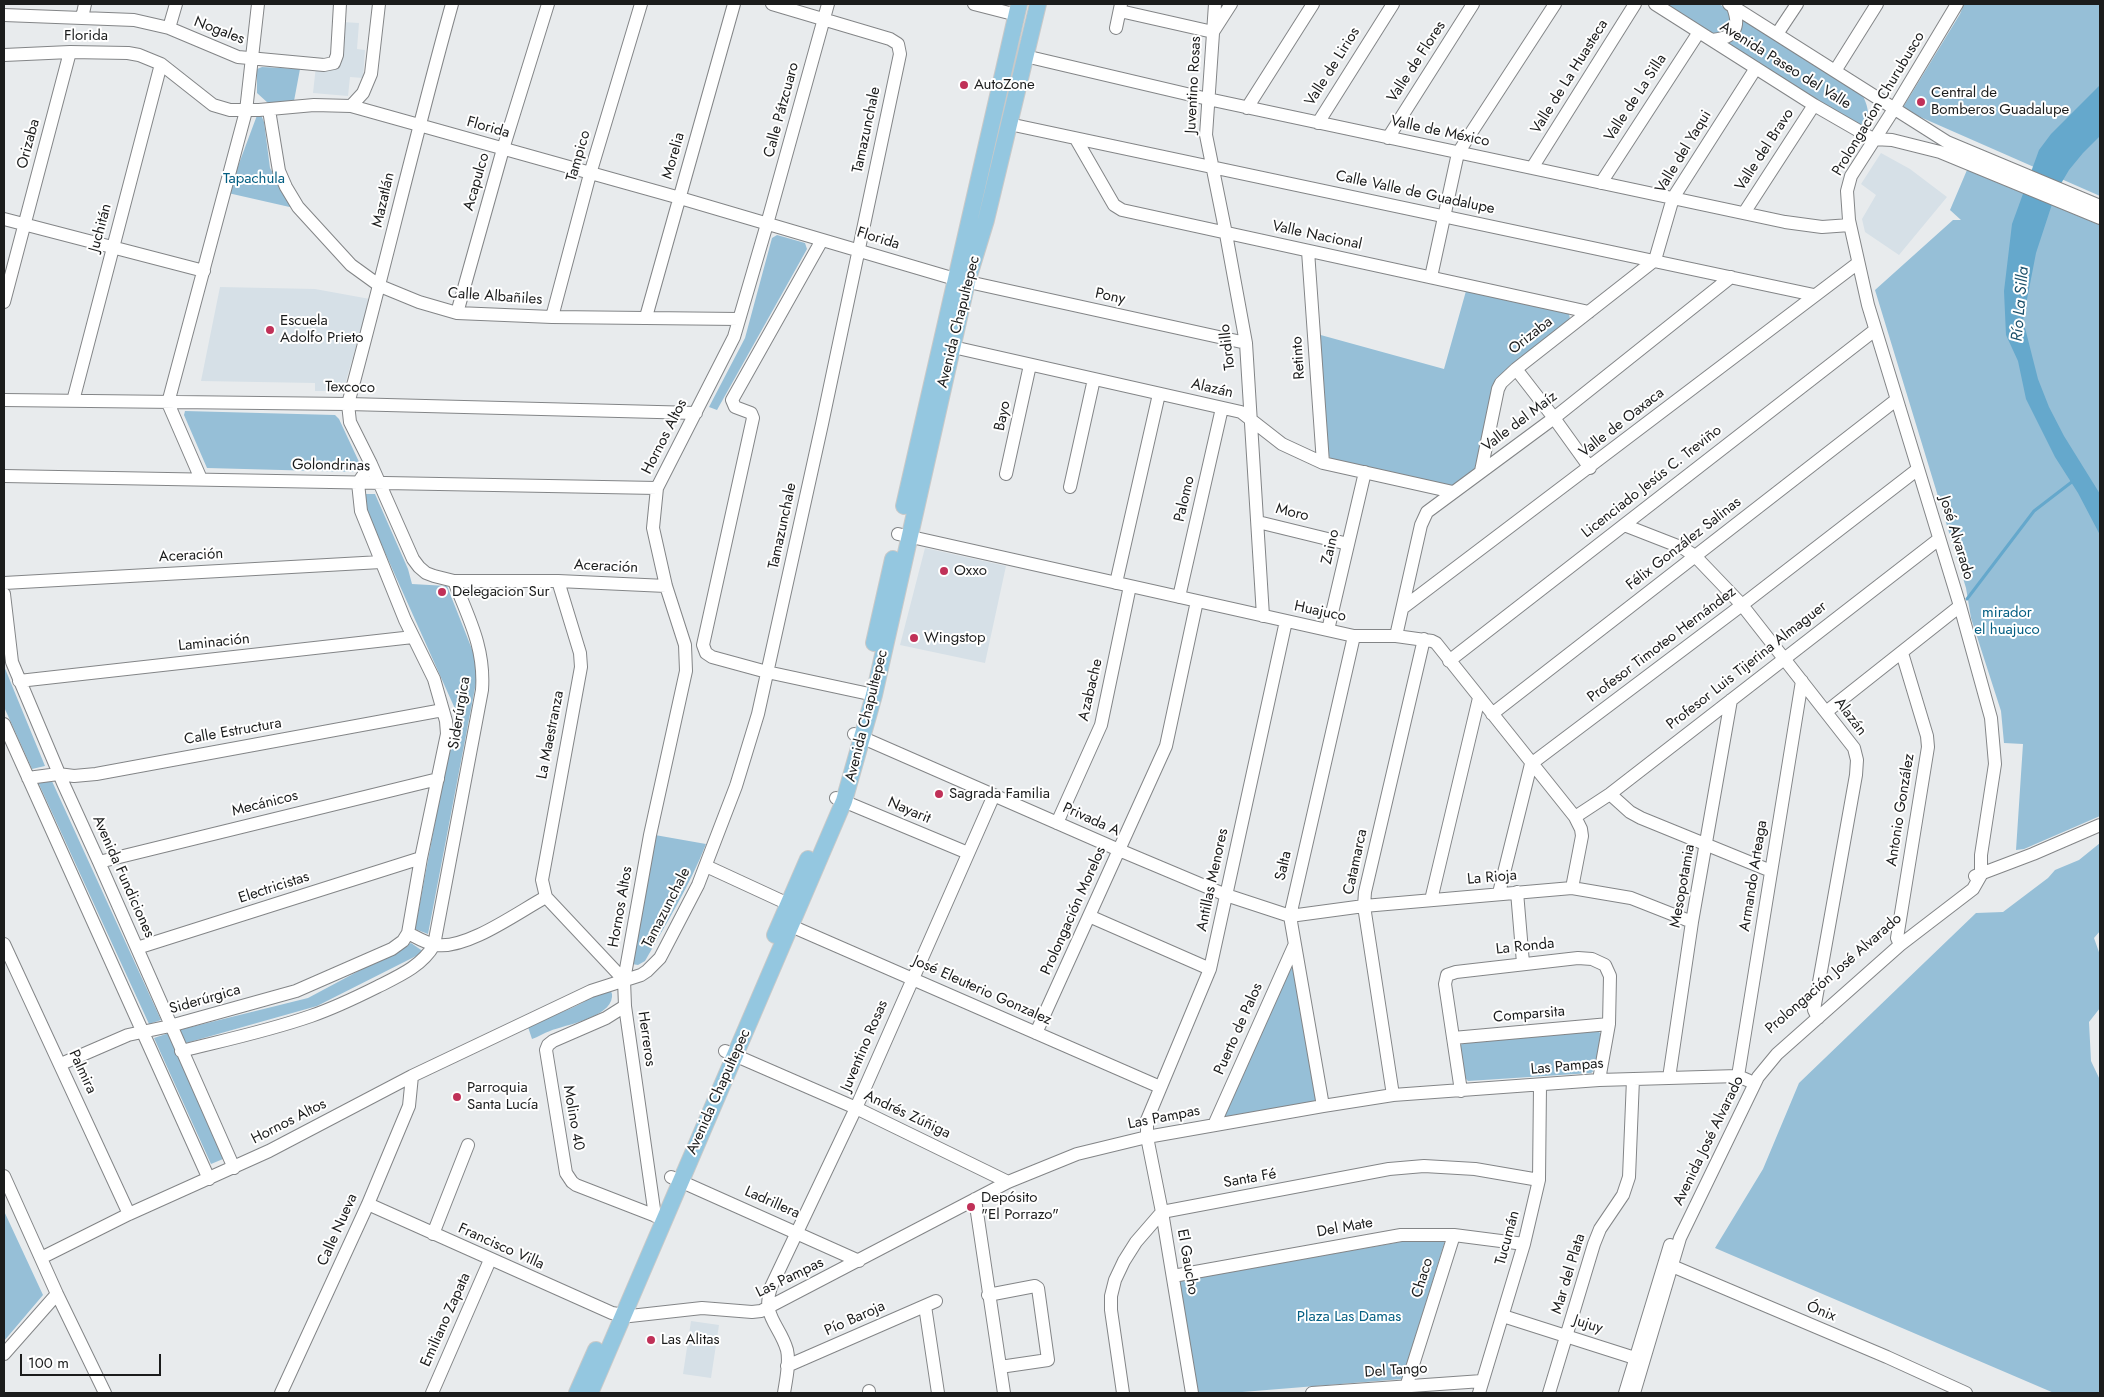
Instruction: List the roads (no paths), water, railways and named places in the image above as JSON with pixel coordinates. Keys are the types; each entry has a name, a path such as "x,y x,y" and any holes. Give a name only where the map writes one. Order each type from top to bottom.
{"main road":[{"path":"1025,56 1025,25 1019,7 1037,4"},
{"name":"Avenida Chapultepec","path":"961,281 986,220 1037,4"},
{"name":"Avenida Chapultepec","path":"590,1393 617,1315 840,799 859,736 869,694 961,281 1019,7"},
{"path":"577,1393 617,1315"}],"street":[{"path":"82,18 85,4"},
{"path":"169,28 176,4"},
{"path":"201,479 168,403 246,111 258,4"},
{"name":"Nogales","path":"4,16 134,20 169,28 224,52 251,59 307,65 331,65 334,63 336,55 340,4"},
{"path":"351,106 363,93 371,74 379,4"},
{"name":"Mazatlán","path":"348,404 380,286 418,125 452,4"},
{"name":"Acapulco","path":"457,313 548,4"},
{"name":"Tampico","path":"552,317 590,174 641,4"},
{"name":"Morelia","path":"646,317 734,4"},
{"path":"772,4 823,19"},
{"name":"Calle Pátzcuaro","path":"767,224 828,4"},
{"path":"974,4 1019,7"},
{"name":"Juventino Rosas","path":"1212,167 1206,135 1215,4"},
{"path":"1116,28 1120,8 1213,32 1231,4"},
{"path":"1247,108 1313,4"},
{"name":"Valle de Lirios","path":"1318,123 1393,4"},
{"name":"Valle de Flores","path":"1388,138 1473,4"},
{"path":"1430,277 1458,153 1555,4"},
{"name":"Valle de La Huasteca","path":"1532,168 1635,4"},
{"name":"Avenida Paseo del Valle","path":"1655,4 1672,10 1699,32 1814,105 1873,139"},
{"path":"1777,34 1797,4"},
{"path":"1834,71 1877,4"},
{"name":"Prolongacíon Churubusco","path":"1850,225 1847,202 1848,185 1873,139 1894,109 1957,4"},
{"path":"1712,40 1727,37 1734,30 1737,17 1731,5"},
{"name":"Avenida Paseo del Valle","path":"1731,5 1947,142 2000,170"},
{"name":"Tamazunchale","path":"624,980 647,971 660,958 706,866 736,786 758,714 822,424 900,54 898,44 890,39 823,19"},
{"name":"Valle de La Silla","path":"1601,183 1699,32"},
{"name":"Orizaba","path":"4,302 70,52"},
{"name":"Florida","path":"4,54 128,52 149,58 160,64 213,105 230,110 269,110 314,105 351,106 680,198 961,281"},
{"name":"Valle de México","path":"1025,56 1247,108 1744,213 1822,227 1850,225"},
{"name":"Juchitán","path":"73,401 160,64"},
{"name":"Valle del Yaqui","path":"1655,260 1673,198 1756,68"},
{"name":"Valle del Bravo","path":"1744,213 1814,105"},
{"name":"Calle Albañiles","path":"269,110 279,172 298,207 351,265 380,286 419,302 457,313 552,317 739,319"},
{"name":"Calle Valle de Guadalupe","path":"1009,124 1814,295"},
{"name":"Valle Nacional","path":"1076,139 1116,207 1127,212 1589,312"},
{"path":"1873,139 1892,140 1928,148 2000,170 2100,206"},
{"name":"Tordillo","path":"1212,167 1246,343 1263,616"},
{"path":"2000,170 2100,218"},
{"path":"4,219 204,271"},
{"name":"Hornos Altos","path":"41,1258 129,1214 234,1168 412,1076 591,991 624,980 650,834 686,671 684,645 666,586 653,528 657,488 734,336 767,224"},
{"name":"José Alvarado","path":"1850,225 1875,330 1960,606 1994,734 1994,764 1979,872"},
{"path":"822,240 732,400 735,408 751,413 753,418 704,640 704,650 712,657 768,672 869,694"},
{"name":"Retinto","path":"1308,251 1323,463"},
{"name":"Orizaba","path":"1481,471 1498,389 1506,378 1655,260"},
{"name":"Valle de Oaxaca","path":"1404,607 1590,468 1858,263"},
{"name":"Valle del Maíz","path":"1396,636 1422,520 1431,508 1554,418 1731,277"},
{"name":"Pony","path":"961,281 1246,343"},
{"name":"Licenciado Jesús C. Treviño","path":"1449,660 1875,330"},
{"name":"Alazán","path":"946,346 1241,412 1252,418 1282,444 1323,463 1453,492"},
{"name":"Bayo","path":"1006,474 1030,365"},
{"path":"1516,369 1590,468"},
{"path":"1070,487 1094,379"},
{"path":"1116,583 1159,394"},
{"name":"Texcoco","path":"4,400 348,404 696,413"},
{"name":"Félix González Salinas","path":"1492,714 1896,400"},
{"path":"348,404 350,422 371,464 413,559 419,567 434,576 454,581"},
{"name":"Palomo","path":"1179,597 1222,408"},
{"path":"358,483 371,464"},
{"name":"Profesor Timoteo Hernández","path":"1530,764 1742,605 1918,469"},
{"name":"Zaino","path":"1328,630 1365,472"},
{"name":"Golondrinas","path":"4,476 657,488"},
{"name":"Siderúrgica","path":"61,1064 128,1035 170,1026 296,991 392,949 403,941 408,933 421,858 447,734 443,710 434,679 413,636 361,511 358,483"},
{"name":"Moro","path":"1258,522 1348,544"},
{"name":"Alazán","path":"1624,525 1683,548 1695,556 1742,605 1854,748 1857,760 1816,1014"},
{"name":"Huajuco","path":"904,535 1354,636 1396,636 1424,639 1436,643 1530,764 1575,817 1582,836 1572,888"},
{"name":"Profesor Luis Tijerina Almaguer","path":"1575,817 1610,794 1939,539"},
{"name":"Aceración","path":"4,583 381,562"},
{"name":"Siderúrgica","path":"434,945 478,716 484,669 480,647 454,581"},
{"name":"Aceración","path":"454,581 558,581 666,586"},
{"name":"La Maestranza","path":"546,897 542,880 543,864 581,666 580,653 558,581"},
{"name":"Azabache","path":"1057,823 1101,725 1130,586"},
{"name":"Avenida Fundiciones","path":"4,594 12,662 19,681 58,774 100,862 170,1026 234,1168"},
{"name":"Prolongación Morelos","path":"1036,1033 1166,746 1197,600"},
{"path":"1826,712 1960,606"},
{"name":"Antillas Menores","path":"1147,1137 1147,1120 1210,968 1286,621"},
{"name":"Laminación","path":"19,681 413,636"},
{"name":"Salta","path":"1323,1106 1290,916 1354,636"},
{"name":"Catamarca","path":"1393,1095 1364,906 1365,892 1424,639"},
{"name":"Antonio González","path":"1899,942 1928,747 1927,736 1902,653"},
{"name":"Armando Arteaga","path":"1747,1080 1772,871 1802,682"},
{"path":"1431,900 1479,698"},
{"name":"Mesopotamia","path":"1669,1078 1692,922 1731,700"},
{"name":"Calle Estructura","path":"28,778 58,774 74,776 96,774 443,710"},
{"path":"4,724 209,1179"},
{"name":"Privada A","path":"859,736 1226,895 1290,916"},
{"path":"1499,893 1530,764"},
{"name":"Mecánicos","path":"100,862 438,779"},
{"path":"1610,794 1641,818 1772,871"},
{"name":"Juventino Rosas","path":"767,1308 770,1287 856,1108 994,795"},
{"name":"Nayarit","path":"840,799 968,854"},
{"path":"1899,942 1973,889 1979,872 2100,825"},
{"name":"Electricistas","path":"137,948 421,858"},
{"path":"706,866 793,907"},
{"name":"La Rioja","path":"1290,916 1364,906 1572,888 1631,898 1692,922"},
{"path":"1517,892 1522,963"},
{"path":"408,933 434,945 452,946 471,939 546,897 624,980"},
{"path":"1089,916 1210,968"},
{"name":"José Eleuterio Gonzalez","path":"786,923 1160,1087"},
{"name":"Prolongación José Alvarado","path":"1667,1264 1683,1215 1747,1080 1774,1047 1816,1014 1899,942"},
{"name":"Palmira","path":"4,944 129,1214"},
{"path":"182,1051 275,1028 338,1006 399,976 428,956 434,945"},
{"name":"Puerto de Palos","path":"1214,1125 1294,946"},
{"name":"La Ronda","path":"1461,1091 1445,984 1447,975 1456,972 1522,963 1578,958 1592,959 1605,965 1610,976 1608,1024 1599,1080"},
{"name":"Herreros","path":"624,980 625,1006 659,1217"},
{"name":"Molino 40","path":"625,1006 606,1018 553,1041 548,1045 546,1055 568,1178 576,1184 659,1217"},
{"name":"Comparsita","path":"1453,1038 1608,1024"},
{"name":"Andrés Zúñiga","path":"730,1054 856,1108 1008,1182"},
{"name":"Calle Nueva","path":"281,1393 368,1204 409,1106 412,1076"},
{"name":"Las Pampas","path":"617,1315 688,1309 757,1312 859,1261 1008,1182 1070,1156 1147,1137 1393,1095 1540,1086 1599,1080 1669,1078 1747,1080"},
{"name":"Mar del Plata","path":"1549,1393 1594,1244 1600,1229 1624,1195 1630,1177 1633,1079"},
{"name":"Tucumán","path":"1479,1393 1524,1244 1539,1180 1540,1086"},
{"name":"El Gaucho","path":"1147,1137 1162,1212 1192,1393"},
{"path":"432,1234 468,1145"},
{"name":"Santa Fé","path":"1162,1212 1389,1170 1424,1166 1475,1169 1539,1180"},
{"path":"4,1176 57,1294 105,1393"},
{"name":"Ladrillera","path":"676,1179 859,1261"},
{"path":"975,1199 1004,1393"},
{"name":"Francisco Villa","path":"368,1204 617,1315"},
{"path":"1123,1393 1111,1310 1115,1280 1136,1242 1162,1212"},
{"name":"Del Mate","path":"1173,1276 1401,1234 1454,1236 1524,1244"},
{"name":"Chaco","path":"1406,1387 1454,1236"},
{"name":"Emiliano Zapata","path":"432,1393 490,1260"},
{"path":"1634,1393 1640,1360 1667,1264"},
{"name":"Ónix","path":"1667,1264 1887,1357 1966,1393"},
{"path":"988,1295 1035,1286 1038,1288 1048,1360 1000,1367"},
{"path":"4,1354 57,1294"},
{"name":"Pío Baroja","path":"787,1366 930,1304 938,1393"},
{"path":"767,1308 785,1346 787,1366 784,1393"},
{"name":"Jujuy","path":"1503,1316 1640,1360"},
{"path":"1625,1393 1640,1360"},
{"name":"Del Tango","path":"1312,1393 1482,1380"}],"water":[{"name":"Río La Silla","path":"2100,85 2100,136 2069,170 2056,192 2036,253 2023,320 2038,379 2049,407 2064,436 2100,494 2100,535 2078,493 2055,457 2026,399 2018,361 2006,335 2004,291 2012,224 2039,150 2051,134"}],"waterway":[{"path":"1967,599 2034,511 2073,481"}],"place":[{"name":"AutoZone","path":"964,85"},
{"name":"Central de Bomberos Guadalupe","path":"1921,102"},
{"name":"Escuela Adolfo Prieto","path":"270,330"},
{"name":"Oxxo","path":"944,571"},
{"name":"Delegacion Sur","path":"442,592"},
{"name":"Wingstop","path":"914,638"},
{"name":"Sagrada Familia","path":"939,794"},
{"name":"Parroquia Santa Lucía","path":"457,1097"},
{"name":"Depósito \"El Porrazo\"","path":"971,1207"},
{"name":"Las Alitas","path":"651,1340"}],"park label":[{"name":"Tapachula","path":"254,179"},
{"name":"mirador el huajuco","path":"2007,622"},
{"name":"Plaza Las Damas","path":"1349,1317"}]}
